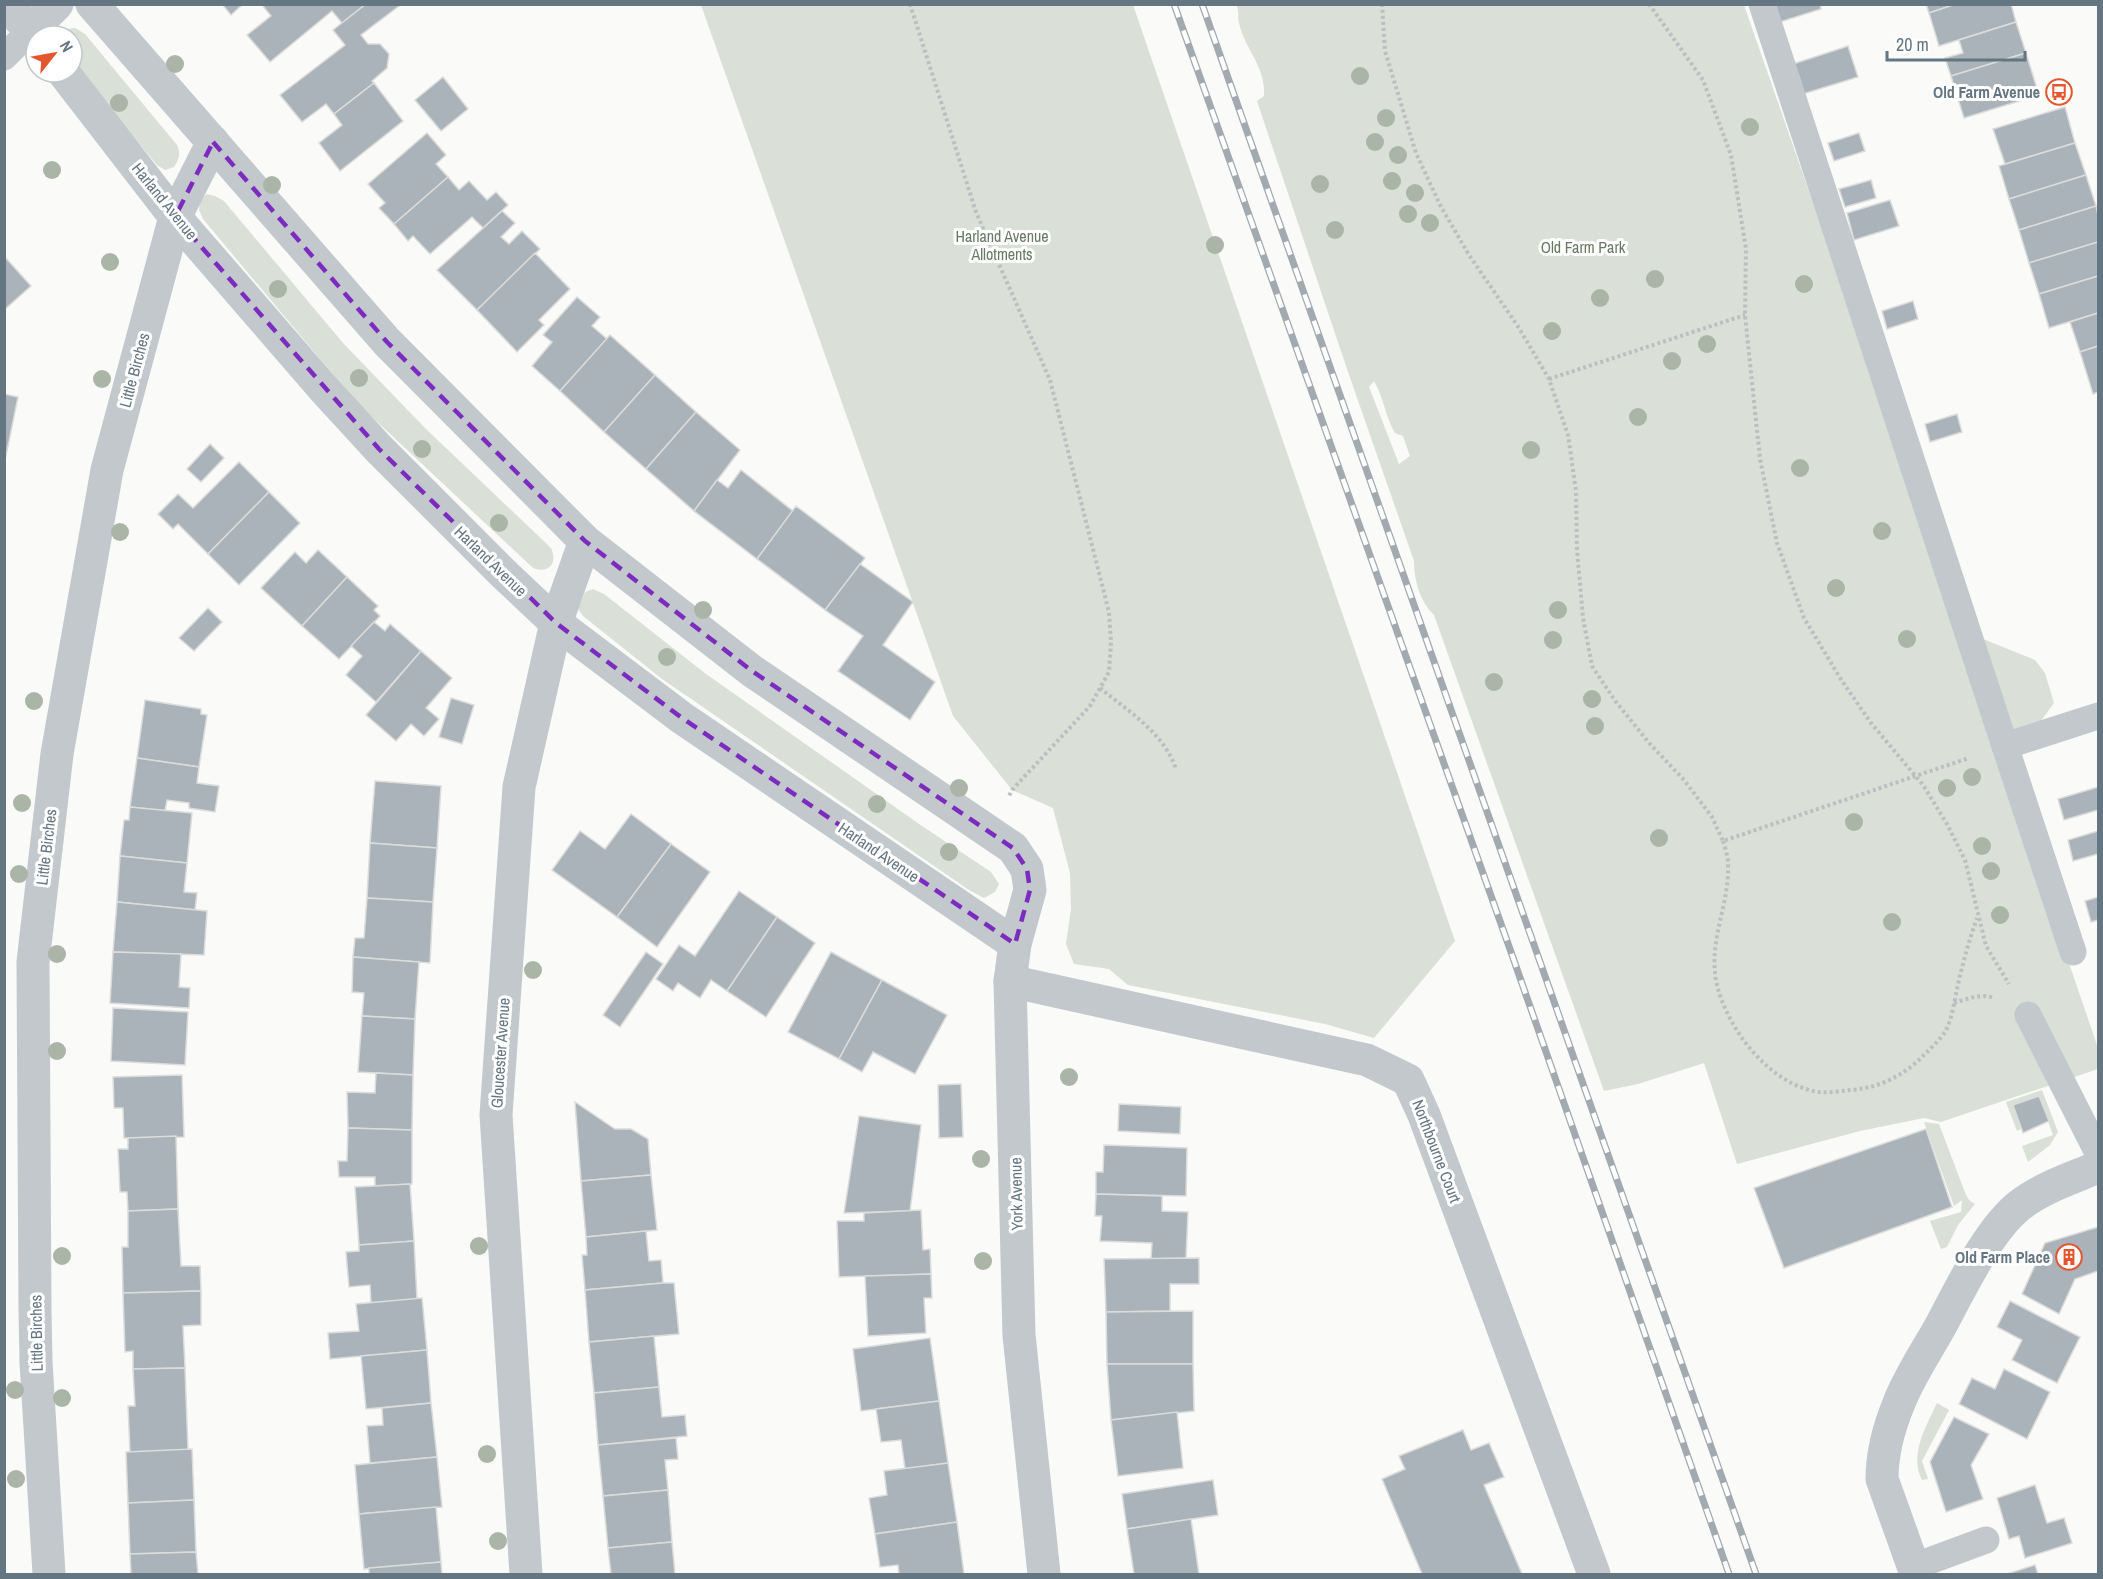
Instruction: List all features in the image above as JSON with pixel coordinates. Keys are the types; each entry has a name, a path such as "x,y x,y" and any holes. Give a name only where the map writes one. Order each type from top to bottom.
{"street":[{"path":"6,4 25,24"},
{"path":"42,24 57,4"},
{"path":"92,4 387,342 585,541 752,671 990,832"},
{"name":"Harland Avenue","path":"72,84 175,217 323,388 379,449 556,623 682,718 1015,944"},
{"name":"Little Birches","path":"49,1575 36,1362 33,962 57,754 107,470 175,217 213,142"},
{"name":"Gloucester Avenue","path":"526,1575 496,1115 519,787 556,623 585,541"},
{"name":"York Avenue","path":"990,832 1013,848 1027,869 1030,890 1015,944 1010,981 1019,1335 1044,1575"},
{"name":"Northbourne Court","path":"1010,981 1367,1060 1408,1080 1424,1115 1594,1575"},
{"path":"1914,1571 1882,1479 1882,1462 1899,1401 1975,1263 2005,1221 2019,1206 2036,1195 2098,1167"}],"lane":[{"path":"1762,4 2073,952"},
{"path":"4,57 24,42"},
{"path":"2005,746 2098,716"},
{"path":"2028,1015 2098,1153"},
{"path":"1914,1571 1986,1540"}],"path":[{"path":"910,4 976,212 1050,380 1109,612 1111,642 1109,672 1090,706 1012,790 990,832"},
{"path":"1382,4 1385,51 1416,153 1440,205 1469,255 1519,328 1549,380 1568,435 1576,491 1577,549 1583,618 1592,666 1622,711 1684,780 1712,818 1723,841 1728,862 1727,887 1718,922 1713,957 1717,984 1727,1016 1745,1042 1770,1069 1794,1084 1818,1092 1865,1089 1892,1080 1913,1066 1945,1032 1977,917"},
{"path":"1649,4 1702,80 1731,155 1746,249 1745,315 1760,459 1777,543 1804,618 1842,681 1871,723 1915,775 1947,824 1968,869 1977,917 1986,946 2028,1015"},
{"path":"1549,380 1745,315"},
{"path":"1100,688 1153,731 1173,759 1176,769"},
{"path":"1723,841 2005,746"}],"highlighted area":[{"path":"213,142 387,342 585,541 752,671 1013,848 1027,869 1030,890 1015,944 682,718 556,623 379,449 175,217"}],"green space":[{"name":"Harland Avenue Allotments","path":"701,5 1133,5 1455,941 1374,1038 1325,1024 1128,985 1109,969 1074,964 1066,944 1071,909 1070,873 1053,808 1012,790 953,716"},
{"name":"Old Farm Park","path":"1236,5 1744,5 1875,381 1983,639 2035,660 2045,673 2054,703 2038,725 1999,758 2098,1048 2098,1069 1941,1122 1924,1118 1860,1131 1737,1164 1704,1063 1638,1084 1604,1091 1434,615 1425,604 1419,590 1414,561 1257,101 1264,96 1264,85 1259,67 1242,33","holes":["1374,381 1392,427 1395,433 1403,436 1410,456 1399,464 1369,387"]},
{"path":"84,33 177,145 179,156 174,167 165,170 157,165 84,77"},
{"path":"207,194 224,201 343,343 425,428 551,548 553,563 551,566 544,570 533,568 356,402 203,219 199,210 200,199"},
{"path":"593,589 604,594 706,674 991,872 999,884 995,892 984,898 969,890 662,679 583,616 578,609 585,592"},
{"path":"2042,1090 2058,1132 2050,1145 2028,1162 2022,1146 2053,1135 2039,1097 2013,1105 2021,1129 2017,1131 2006,1102"},
{"path":"1924,1122 1939,1124 1966,1195 1975,1204 1958,1225 1947,1247 1941,1249 1930,1221 1961,1212 1962,1200 1954,1206"},
{"path":"1937,1403 1949,1410 1922,1461 1928,1479 1922,1480 1918,1470 1918,1451 1920,1441"}],"building":[{"path":"222,4 243,4 231,15"},
{"path":"264,4 366,4 342,23 332,11 270,62 247,35 271,16 263,6"},
{"path":"366,4 397,4 399,6 361,35 368,44 380,44 389,54 387,68 372,81 374,83 334,114 326,104 302,122 280,95 345,45 333,30"},
{"path":"1774,4 1820,4 1821,9 1780,22"},
{"path":"1926,4 1956,4 1929,13"},
{"path":"1956,4 2011,4 2016,22 1939,46 1929,13"},
{"path":"2016,22 2026,53 1951,76 1945,58 1963,53 1959,40"},
{"path":"1848,46 1858,77 1803,94 1793,64"},
{"path":"2026,53 2039,95 1964,118 1951,76"},
{"path":"443,77 468,109 441,131 415,100"},
{"path":"374,83 403,121 340,171 319,143 342,125 334,114"},
{"path":"2065,107 2075,143 2005,164 1993,129"},
{"path":"427,133 446,155 436,164 448,177 394,224 379,208 385,203 368,184"},
{"path":"1859,133 1865,151 1834,161 1828,143"},
{"path":"2075,143 2086,175 2009,199 1999,166"},
{"path":"2086,175 2096,206 2019,230 2009,199"},
{"path":"448,177 459,190 469,181 487,200 496,192 508,205 483,228 472,217 430,254 413,236 408,241 394,224"},
{"path":"1871,180 1876,198 1845,207 1839,189"},
{"path":"1890,200 1899,226 1854,240 1847,213"},
{"path":"2096,206 2098,242 2029,263 2019,230"},
{"path":"502,211 515,223 501,237 509,244 522,231 540,249 477,310 437,270"},
{"path":"2098,242 2098,276 2039,294 2029,263"},
{"path":"535,253 570,289 539,320 544,325 517,352 477,310"},
{"path":"4,256 31,286 4,310"},
{"path":"2098,276 2098,313 2049,328 2039,294"},
{"path":"577,297 600,317 592,326 607,339 560,391 532,366 552,342 543,335"},
{"path":"1913,301 1918,319 1887,329 1882,311"},
{"path":"2098,313 2098,346 2080,352 2070,322"},
{"path":"610,335 655,375 604,432 560,391"},
{"path":"2098,346 2098,392 2093,394 2080,352"},
{"path":"655,375 696,412 646,469 604,432"},
{"path":"4,394 18,397 6,456 4,455"},
{"path":"696,412 740,450 694,511 646,469"},
{"path":"1957,414 1962,432 1930,442 1925,424"},
{"path":"210,444 224,458 201,482 187,469"},
{"path":"239,462 269,492 208,554 178,524 173,529 158,514 178,494 193,508"},
{"path":"741,470 793,511 757,559 694,511 717,480 728,488"},
{"path":"269,492 300,523 239,585 208,554"},
{"path":"796,506 865,558 825,610 757,559"},
{"path":"318,550 347,577 302,626 261,588 295,552 306,563"},
{"path":"860,564 913,602 883,645 935,682 910,720 838,671 863,636 825,610"},
{"path":"347,577 378,606 374,610 380,616 339,659 302,626"},
{"path":"208,608 222,622 194,651 179,638"},
{"path":"374,622 385,631 390,624 421,651 376,702 346,675 362,656 351,646"},
{"path":"421,651 452,678 426,708 439,719 424,736 411,724 396,741 366,715"},
{"path":"451,698 474,705 462,744 439,737"},
{"path":"145,700 201,709 201,714 207,715 199,767 137,758"},
{"path":"137,758 199,767 197,783 219,786 215,812 189,808 189,803 167,800 165,811 130,807"},
{"path":"375,781 441,786 437,848 370,843"},
{"path":"2098,787 2098,810 2064,820 2058,799"},
{"path":"130,807 192,813 187,863 120,856 124,820 129,820"},
{"path":"631,814 671,844 617,917 552,870 580,831 605,849"},
{"path":"2098,831 2098,854 2073,861 2068,840"},
{"path":"370,843 437,848 433,902 367,898"},
{"path":"671,844 710,872 657,947 617,917"},
{"path":"120,856 187,863 184,892 197,893 195,910 117,902"},
{"path":"739,891 777,917 727,991 711,980 700,998 678,983 673,991 656,979 679,945 695,956"},
{"path":"2098,897 2098,920 2091,922 2085,901"},
{"path":"367,898 433,902 430,963 353,957 355,938 364,938"},
{"path":"117,902 207,911 204,955 113,952"},
{"path":"777,917 815,943 766,1017 727,991"},
{"path":"113,952 181,954 179,987 190,988 189,1008 110,1003"},
{"path":"646,952 663,964 620,1027 603,1015"},
{"path":"831,952 882,980 839,1059 788,1032"},
{"path":"353,957 419,962 415,1019 362,1016 364,993 352,992"},
{"path":"882,980 947,1015 915,1074 873,1052 862,1072 839,1059"},
{"path":"113,1008 188,1012 185,1065 111,1061"},
{"path":"362,1016 415,1019 413,1075 358,1072"},
{"path":"376,1073 413,1075 412,1130 348,1128 347,1092 375,1093"},
{"path":"182,1075 184,1137 124,1138 123,1108 114,1108 113,1077"},
{"path":"961,1084 963,1137 939,1138 938,1085"},
{"path":"2039,1096 2049,1121 2023,1133 2013,1105"},
{"path":"575,1102 615,1129 631,1129 648,1139 651,1175 581,1181"},
{"path":"1119,1104 1181,1107 1180,1134 1118,1131"},
{"path":"859,1116 921,1125 910,1211 844,1213"},
{"path":"348,1128 412,1130 412,1184 375,1186 375,1177 339,1177 338,1161 347,1161"},
{"path":"1926,1129 1952,1207 1784,1268 1754,1188"},
{"path":"176,1136 178,1209 128,1211 127,1192 120,1192 118,1149 128,1149 128,1138"},
{"path":"1104,1145 1187,1148 1186,1196 1096,1194 1096,1172 1103,1172"},
{"path":"651,1175 657,1230 586,1237 581,1181"},
{"path":"410,1184 414,1241 359,1245 355,1187"},
{"path":"1096,1194 1162,1196 1162,1211 1188,1212 1186,1258 1151,1259 1152,1243 1100,1241 1102,1216 1095,1216"},
{"path":"178,1209 181,1266 200,1266 201,1291 123,1293 122,1247 128,1247 128,1211"},
{"path":"921,1210 923,1250 930,1249 931,1274 839,1277 837,1221 864,1221 864,1213"},
{"name":"Old Farm Place","path":"2098,1227 2098,1271 2075,1279 2059,1314 2022,1294 2045,1243"},
{"path":"646,1231 649,1261 661,1260 663,1283 585,1290 582,1255 587,1255 586,1237"},
{"path":"414,1241 417,1299 371,1303 370,1285 349,1287 346,1252 359,1251 359,1245"},
{"path":"1199,1258 1199,1284 1170,1284 1170,1311 1106,1312 1104,1259"},
{"path":"931,1274 932,1298 924,1298 926,1333 868,1336 865,1276"},
{"path":"674,1283 679,1334 589,1342 585,1290"},
{"path":"201,1291 201,1325 183,1326 185,1368 133,1369 133,1351 125,1352 123,1293"},
{"path":"422,1298 427,1350 330,1359 328,1333 359,1331 356,1304"},
{"path":"2010,1301 2080,1337 2057,1383 2012,1360 2022,1340 1997,1327"},
{"path":"1193,1311 1193,1364 1107,1364 1106,1312"},
{"path":"654,1336 659,1387 594,1393 589,1342"},
{"path":"930,1338 939,1401 861,1411 853,1349"},
{"path":"427,1350 431,1403 366,1409 361,1356"},
{"path":"1107,1364 1193,1364 1194,1411 1111,1420"},
{"path":"185,1368 188,1450 130,1452 128,1406 135,1406 133,1369"},
{"path":"2004,1369 2050,1392 2027,1439 1959,1404 1972,1378 1995,1389"},
{"path":"659,1387 662,1417 685,1415 687,1436 598,1445 594,1393"},
{"path":"939,1401 948,1463 905,1469 901,1440 881,1442 876,1409"},
{"path":"431,1403 437,1457 370,1463 367,1426 383,1425 382,1408"},
{"path":"1177,1412 1183,1468 1118,1476 1111,1420"},
{"path":"1954,1417 1989,1434 1971,1465 1983,1499 1946,1512 1930,1462"},
{"path":"1463,1430 1471,1450 1489,1443 1504,1477 1484,1485 1522,1574 1422,1574 1382,1479 1405,1469 1399,1456"},
{"path":"676,1438 678,1459 665,1460 668,1490 603,1496 598,1445"},
{"path":"192,1449 194,1500 128,1503 126,1452"},
{"path":"437,1457 442,1507 359,1514 355,1465"},
{"path":"948,1463 957,1522 875,1534 869,1498 887,1495 884,1471"},
{"path":"1213,1480 1218,1515 1127,1529 1122,1494"},
{"path":"2035,1485 2047,1523 2064,1518 2072,1543 2025,1558 2019,1536 2009,1539 1997,1498"},
{"path":"668,1490 672,1542 608,1548 603,1496"},
{"path":"194,1500 196,1552 130,1554 128,1503"},
{"path":"436,1507 441,1562 364,1569 359,1514"},
{"path":"1191,1519 1199,1574 1134,1574 1127,1529"},
{"path":"957,1522 964,1574 899,1574 898,1565 880,1567 875,1534"},
{"path":"672,1542 675,1574 611,1574 608,1548"},
{"path":"196,1552 198,1574 131,1574 130,1554"},
{"path":"441,1562 442,1574 369,1574 369,1568"},
{"path":"2035,1565 2038,1574 2007,1574"}],"railway":[{"path":"1174,4 1729,1574"},
{"path":"1202,4 1756,1574"}],"place":[{"name":"Old Farm Avenue","path":"2059,92"},
{"name":"Old Farm Place","path":"2069,1257"}]}
